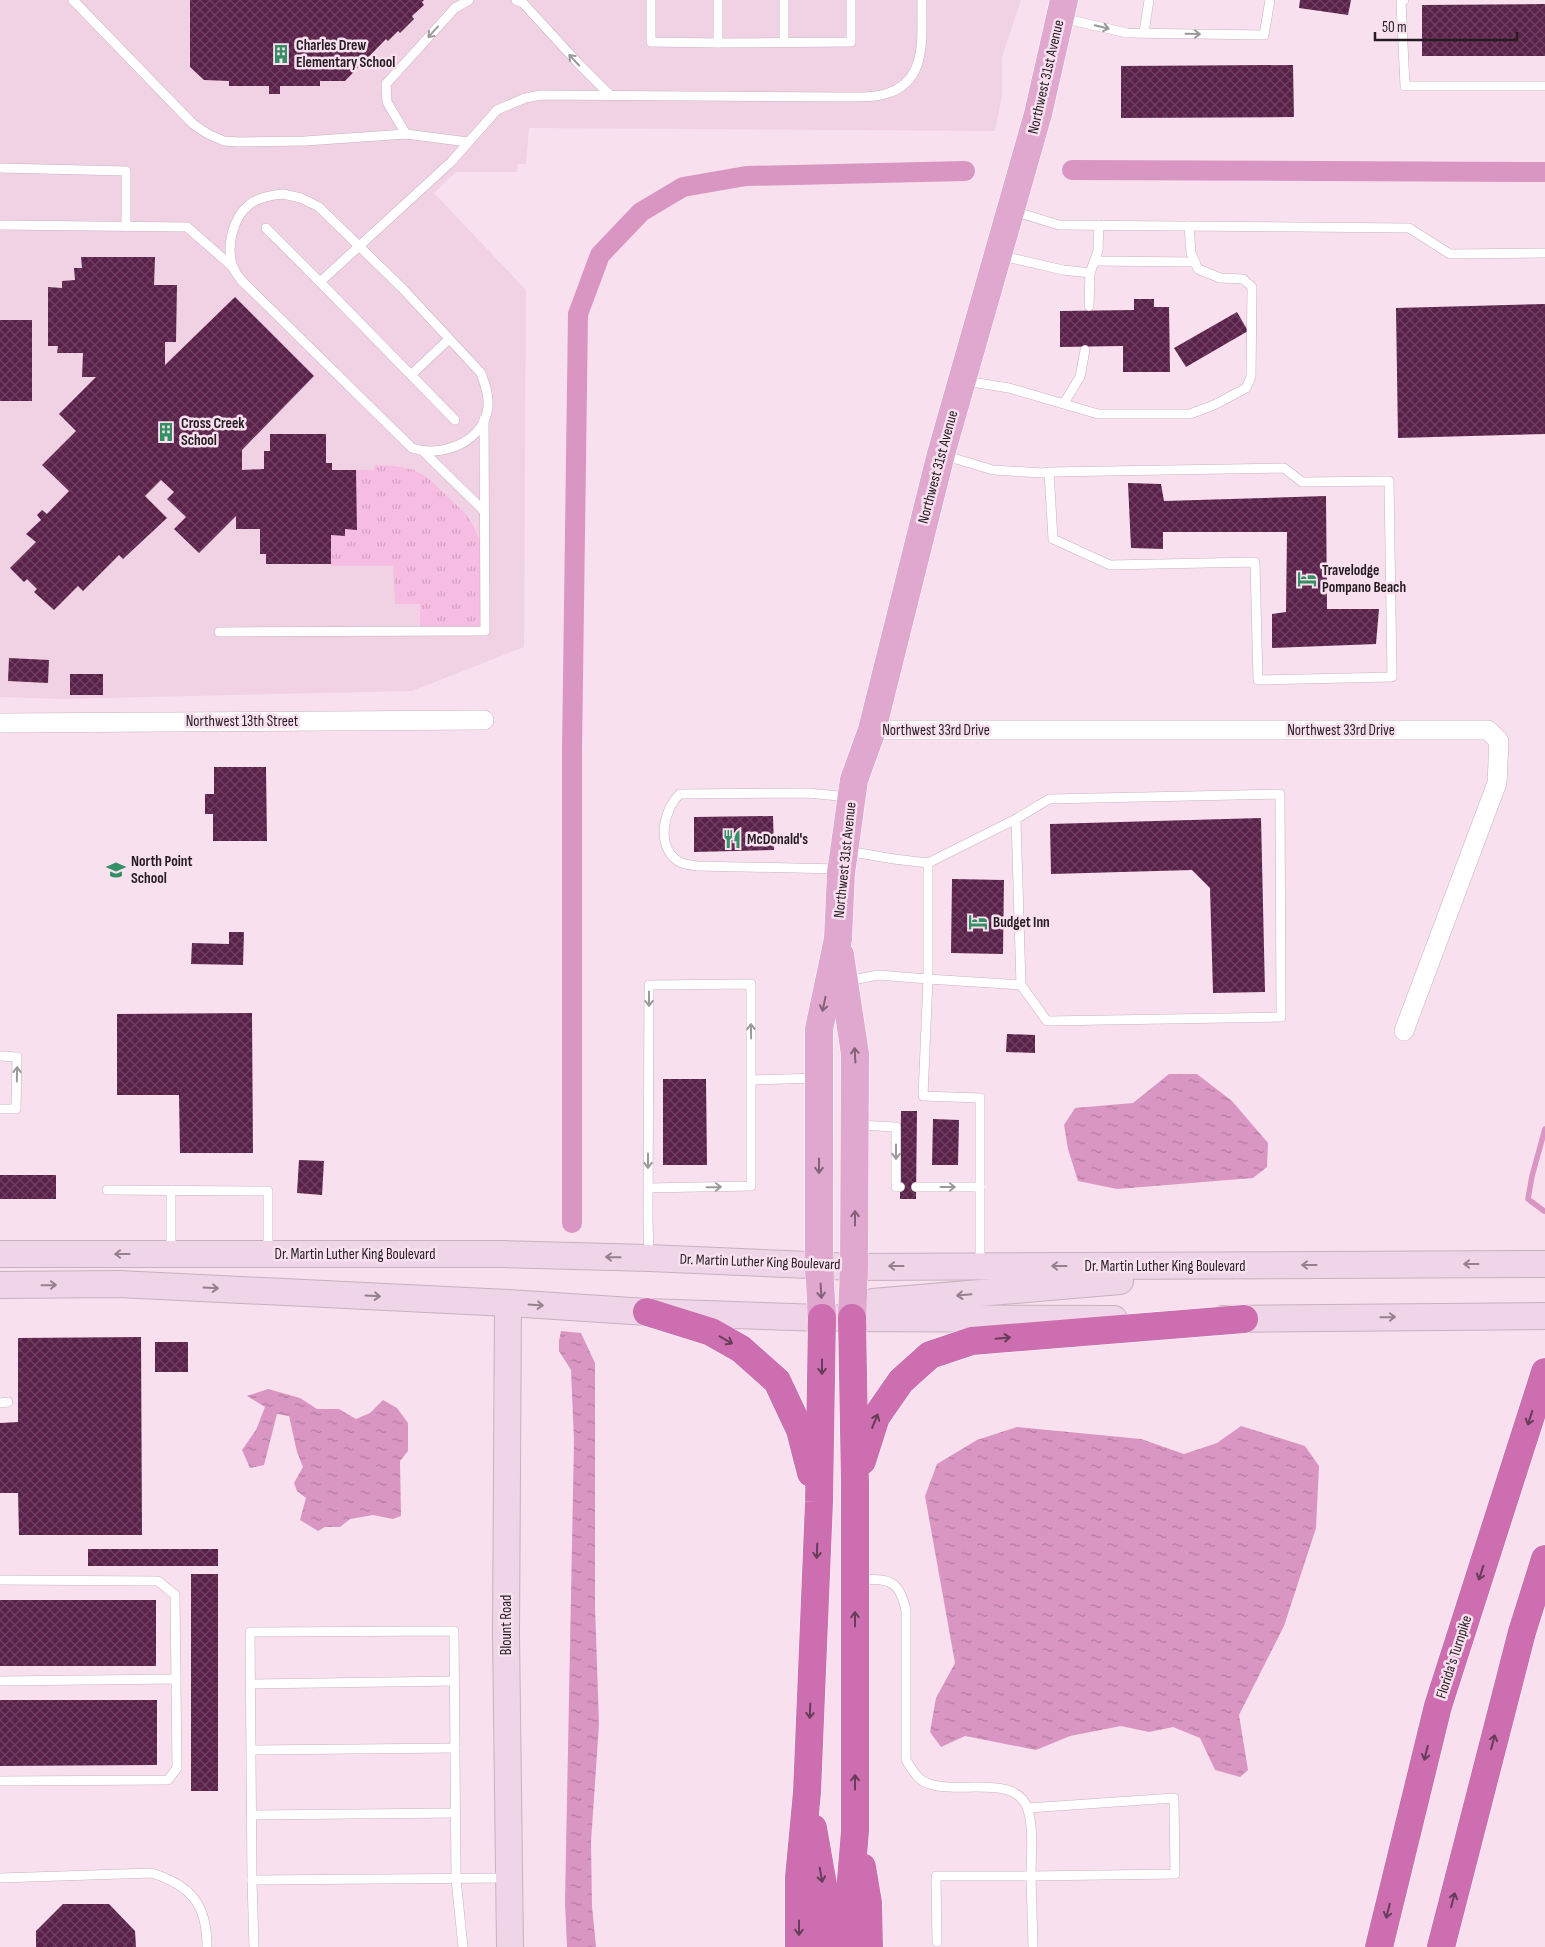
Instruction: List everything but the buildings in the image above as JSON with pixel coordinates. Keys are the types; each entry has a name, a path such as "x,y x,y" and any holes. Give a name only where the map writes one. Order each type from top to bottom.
{"highway":[{"path":"647,1312 711,1332 741,1349 776,1381 800,1430 819,1502"},
{"path":"799,1947 799,1878 807,1792 819,1502 822,1318"},
{"path":"848,1947 849,1904 855,1831 855,1484 852,1318"},
{"path":"855,1484 876,1417 901,1381 930,1355 972,1341 1244,1319"},
{"name":"Florida's Turnpike","path":"1379,1947 1438,1706 1545,1372"},
{"path":"1441,1947 1522,1632 1545,1559"},
{"path":"807,1792 823,1885 823,1947"},
{"path":"855,1831 868,1903 869,1947"}],"main road":[{"name":"Northwest 31st Avenue","path":"822,1318 819,1264 819,1029 838,939 843,859 854,780 872,730 940,454 1038,114 1062,9"},
{"name":"Northwest 31st Avenue","path":"838,939 855,1054 852,1318"},
{"name":"Dr. Martin Luther King Boulevard","path":"0,1254 503,1254 854,1266 1533,1264"},
{"path":"0,1268 42,1267 59,1254"},
{"path":"852,1318 874,1302 1146,1279 1185,1265"},
{"path":"0,1285 119,1284 508,1303 647,1312 822,1318 1244,1319 1545,1316"},
{"name":"Blount Road","path":"508,1303 506,1634 510,1947"}],"street":[{"name":"Northwest 13th Street","path":"0,722 484,720"},
{"name":"Northwest 33rd Drive","path":"872,730 1488,730 1499,741 1497,783 1404,1031"}],"lane":[{"path":"73,0 193,124 208,134 224,141 298,141 406,134 468,142"},
{"path":"406,134 387,102 386,84 455,8 469,0"},
{"path":"516,0 522,3 609,94"},
{"path":"651,0 651,42 718,43 851,42 851,0"},
{"path":"718,0 718,43"},
{"path":"784,0 784,42"},
{"path":"320,282 450,162 496,110 525,98 540,95 843,97 884,94 898,89 908,82 920,59 922,0"},
{"path":"1144,33 1149,0"},
{"path":"1062,9 1127,33 1264,35 1270,0"},
{"path":"1404,0 1402,2 1404,86 1545,86"},
{"path":"0,168 126,171 126,226"},
{"path":"0,225 187,227 234,268 242,281 412,448 424,452 447,449 466,441 477,432 488,409 488,397 481,374 360,246 319,207 301,198 283,194 266,196 250,205 240,216 233,230 230,244 234,268"},
{"path":"1011,210 1059,225 1409,228 1450,254 1545,253"},
{"path":"1089,306 1090,273 1098,252 1099,225"},
{"path":"961,381 1009,388 1098,414 1190,414 1214,406 1246,388 1251,377 1252,287 1243,278 1220,278 1198,269 1191,253 1189,226"},
{"path":"266,228 455,420"},
{"path":"998,255 1063,270 1090,273"},
{"path":"1094,261 1195,262"},
{"path":"411,375 449,339"},
{"path":"1064,403 1080,377 1085,350"},
{"path":"219,632 485,631 484,419"},
{"path":"424,452 484,511"},
{"path":"940,454 993,470 1049,472 1284,468 1302,482 1389,481 1392,677 1258,680 1255,562 1110,565 1053,539 1049,472"},
{"path":"851,797 808,793 680,794 671,804 665,820 665,839 668,850 678,861 698,866 843,859 894,859 928,863 1016,820 1049,799 1280,794 1281,1017 1047,1021 1021,985 1016,820"},
{"path":"928,863 928,979 923,1096 980,1098 980,1266"},
{"path":"844,981 878,975 1021,985"},
{"path":"648,1188 751,1186 752,1080 750,984 649,985 648,1188 649,1258"},
{"path":"0,1056 17,1056 16,1109 0,1109"},
{"path":"752,1080 819,1078"},
{"path":"855,1125 896,1127 896,1187 900,1187"},
{"path":"916,1187 980,1187"},
{"path":"107,1190 268,1191 268,1254"},
{"path":"171,1190 171,1254"},
{"path":"855,1579 888,1580 897,1587 903,1597 906,1611 906,1760 912,1771 920,1779 932,1784 1004,1788 1018,1795 1028,1808 1031,1824 1033,1947"},
{"path":"0,1580 158,1581 175,1595 177,1768 168,1780 0,1781"},
{"path":"254,1947 250,1632 454,1631 456,1879 463,1947"},
{"path":"0,1681 176,1679"},
{"path":"251,1684 454,1682"},
{"path":"252,1750 455,1748"},
{"path":"937,1942 936,1876 1175,1874 1174,1798 1028,1808"},
{"path":"252,1815 456,1813"},
{"path":"0,1878 152,1873 159,1875 172,1880 196,1900 207,1928 207,1947"},
{"path":"252,1880 509,1878"}],"shaded area":[{"path":"0,0 1021,0 1002,57 1002,96 995,131 529,128 526,164 518,164 517,172 456,172 434,193 526,290 524,647 412,691 63,699 0,697"}],"green space":[{"path":"375,465 414,470 428,478 466,514 481,544 485,631 420,631 420,604 395,604 393,566 331,566 331,535 344,536 345,529 357,529 356,470 374,470"}],"water":[{"path":"1169,1074 1197,1074 1232,1101 1268,1143 1267,1167 1253,1178 1117,1189 1078,1181 1068,1149 1064,1125 1075,1108 1133,1103"},
{"path":"561,1331 581,1333 595,1363 595,1606 599,1724 591,1842 592,1906 596,1947 567,1947 565,1902 574,1441 571,1370 559,1351"},
{"path":"268,1389 300,1398 317,1409 339,1409 356,1419 370,1413 383,1400 397,1408 408,1423 408,1451 400,1461 401,1516 393,1519 373,1515 350,1519 340,1527 325,1527 318,1531 300,1520 306,1498 297,1491 294,1483 303,1467 297,1452 289,1416 277,1414 264,1465 250,1468 242,1450 256,1430 265,1407 247,1396"},
{"path":"1241,1426 1305,1446 1319,1466 1316,1528 1284,1626 1239,1715 1248,1770 1240,1777 1215,1770 1200,1738 1173,1727 1149,1732 1121,1726 1070,1736 1036,1750 965,1736 941,1747 930,1732 936,1698 955,1663 925,1496 937,1464 977,1440 1017,1427 1141,1439 1184,1454 1217,1443"}],"waterway":[{"path":"1072,170 1545,172"},
{"path":"572,1223 572,751 578,314 600,255 641,212 683,187 746,176 965,171"},
{"path":"1544,1211 1528,1199 1532,1176 1545,1129"}],"place":[{"name":"Charles Drew Elementary School","path":"281,54"},
{"name":"Cross Creek School","path":"166,432"},
{"name":"Travelodge Pompano Beach","path":"1307,579"},
{"name":"McDonald's","path":"732,839"},
{"name":"North Point School","path":"116,870"},
{"name":"Budget Inn","path":"978,922"}]}
